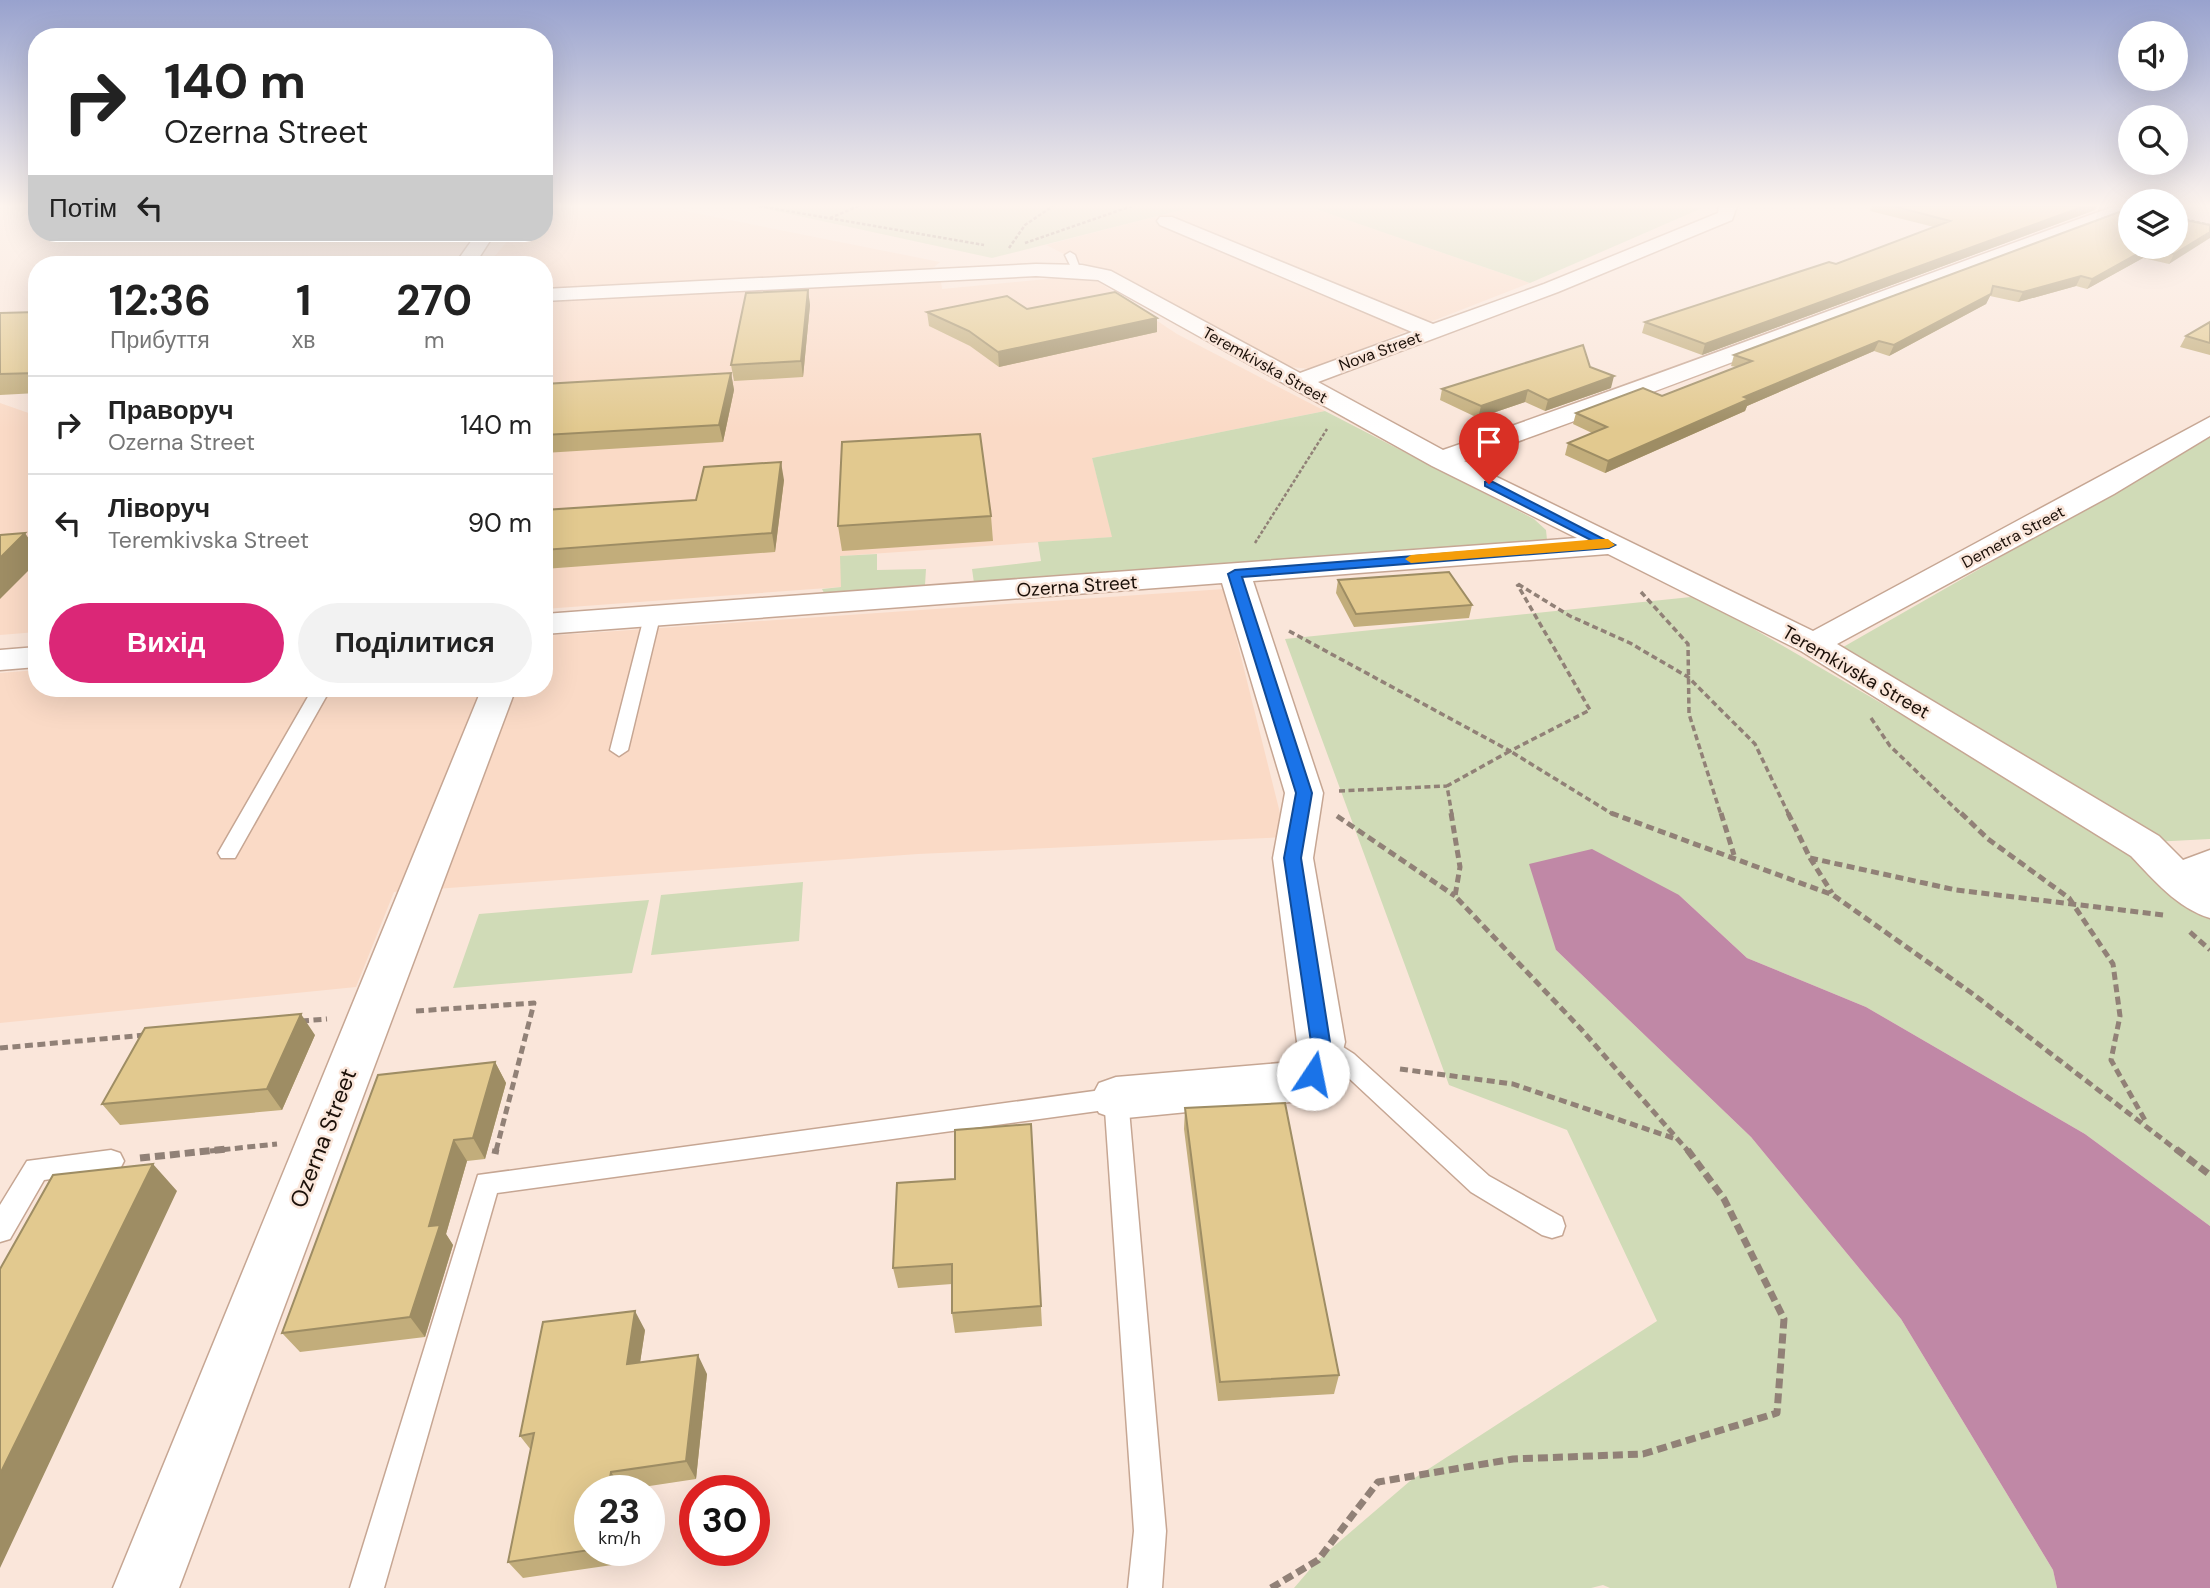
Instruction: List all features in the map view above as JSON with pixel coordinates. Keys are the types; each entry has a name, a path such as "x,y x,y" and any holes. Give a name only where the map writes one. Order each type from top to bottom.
{"street":[{"name":"Teremkivska Street","path":"553,295 854,280"},
{"name":"Teremkivska Street","path":"1113,280 1340,408 1813,644 2145,846 2193,891"},
{"path":"1310,280 1432,331"},
{"name":"Nova Street","path":"1297,382 1563,280"},
{"path":"1441,460 1682,375 1929,280"},
{"name":"Demetra Street","path":"1813,644 2104,488 2210,425"},
{"name":"Ozerna Street","path":"553,623 1240,591 1469,556 1618,549"},
{"path":"1116,1098 1301,1081 1313,1074 1333,1052 1293,858 1304,793 1240,591"},
{"path":"0,660 28,658"},
{"name":"Ozerna Street","path":"146,1588 495,697"}],"lane":[{"path":"619,750 652,617"},
{"path":"228,853 316,697"},
{"path":"1333,1052 1480,1184 1552,1226"},
{"path":"367,1588 487,1183 1116,1098 1150,1531 1144,1588"},
{"path":"0,1230 36,1169 111,1161"}],"path":[{"path":"1340,408 1240,591 1618,817 1734,856 1833,895 1984,1002 2210,1175"},
{"path":"1618,549 1642,596 1688,644 1689,714 1734,856"},
{"path":"1469,556 1570,616 1630,642 1688,677 1755,744 1810,858 1833,895"},
{"path":"1304,793 1447,786 1590,710 1517,584"},
{"path":"1870,715 1890,746 1988,839 2073,904 2113,964 2120,1016 2111,1060 2148,1125"},
{"path":"1447,786 1460,867 1455,896"},
{"path":"1271,1588 1318,1560 1378,1482 1513,1459 1643,1454 1777,1413 1784,1319 1724,1199 1680,1140 1455,896 1304,793"},
{"path":"1810,858 1955,890 2073,904 2193,891"},
{"path":"286,1022 534,1003 487,1183"},
{"path":"0,1048 150,1035"},
{"path":"1333,1052 1513,1084 1680,1140"},
{"path":"111,1161 280,1143"}],"shaded area":[{"path":"553,280 770,280 553,289"},
{"path":"896,280 941,281 942,289 1035,280 1096,280 1177,334 1325,411 1092,458 1113,537 841,556 841,587 553,608 553,299"},
{"path":"1117,280 1522,280 1530,283 1310,369 1291,367"},
{"path":"0,403 28,413 28,633 0,635"},
{"path":"1224,589 1286,837 918,854 394,892 356,987 0,1023 0,673 28,671 28,697 553,697 553,635"},
{"path":"1592,849 1679,895 1747,958 1866,1007 2085,1134 2210,1226 2210,1588 2057,1588 2053,1570 1901,1319 1751,1137 1556,950 1529,864"}],"green space":[{"path":"1325,411 1534,519 1546,530 1547,540 974,583 972,569 1041,561 1038,542 1112,537 1092,458"},
{"path":"2210,437 2210,839 2152,842 1838,650"},
{"path":"877,554 877,570 926,569 925,585 824,593 822,589 841,587 840,556"},
{"path":"1691,597 1704,600 2125,845 2210,909 2210,1226 2085,1134 1866,1007 1747,958 1679,895 1556,950 1751,1137 1901,1319 2053,1570 2057,1588 1610,1588 1603,1585 1591,1588 1294,1588 1318,1560 1410,1481 1657,1321 1567,1130 1449,1085 1285,639"},
{"path":"803,882 799,941 651,955 661,895"},
{"path":"649,900 632,973 453,988 479,914"}],"building":[{"path":"1773,280 1881,280 1705,344 1645,322"},
{"path":"1936,280 2066,280 2023,292 1993,286 1991,294 1894,345 1879,341 1744,397 1749,399 1608,461 1568,443 1607,427 1576,413 1643,388 1662,396 1752,361 1734,355"},
{"path":"808,290 801,361 731,365 746,293"},
{"path":"1115,292 1157,318 998,352 969,331 927,312 1007,296 1027,309"},
{"path":"28,312 28,373 0,374 0,313"},
{"path":"2210,322 2210,343 2186,336"},
{"path":"1583,345 1590,367 1614,376 1548,400 1528,390 1481,406 1442,389"},
{"path":"731,373 719,425 553,434 553,383"},
{"path":"980,434 991,516 838,526 842,442"},
{"path":"781,462 772,533 553,549 553,509 696,500 704,467"},
{"path":"25,533 0,558 0,535"},
{"path":"1449,572 1472,605 1356,614 1338,580"},
{"path":"301,1014 267,1089 102,1104 145,1028"},
{"path":"495,1062 473,1138 454,1140 429,1226 440,1225 410,1317 282,1333 378,1075"},
{"path":"1285,1103 1339,1375 1220,1382 1185,1108"},
{"path":"1031,1124 1041,1306 952,1313 952,1264 893,1268 897,1183 955,1179 955,1130"},
{"path":"153,1164 0,1474 0,1269 53,1175"},
{"path":"635,1311 627,1364 698,1355 686,1461 611,1472 611,1475 574,1475 574,1552 508,1562 534,1433 520,1436 543,1322"}],"slow traffic":[{"path":"1411,559 1609,545 1604,542"}],"route":[{"path":"1313,1074 1321,1042 1293,858 1303,814 1304,793 1235,574 1609,545 1489,484"}]}
